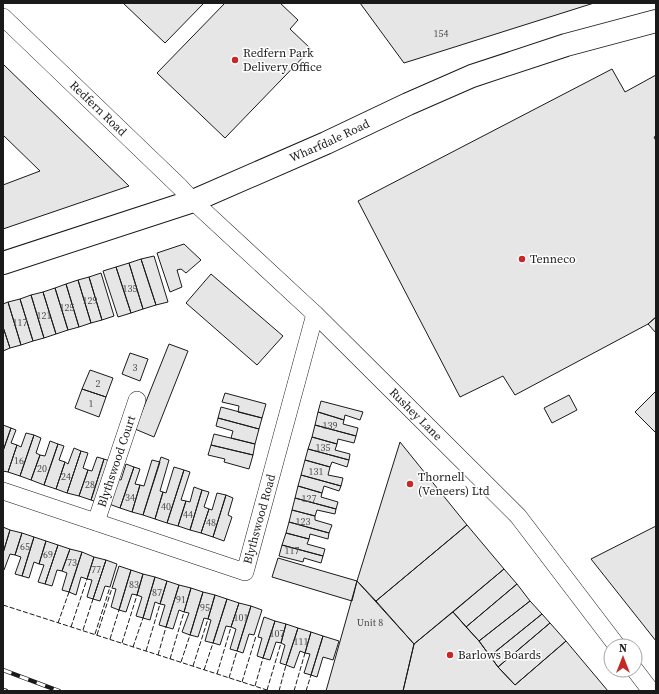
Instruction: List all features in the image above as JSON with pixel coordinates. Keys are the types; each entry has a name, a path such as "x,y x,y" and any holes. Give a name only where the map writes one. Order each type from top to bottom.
{"main road":[{"name":"Wharfdale Road","path":"3,263 193,202 472,76 566,44 656,21"}],"street":[{"name":"Redfern Road","path":"3,17 180,187 193,202"},
{"name":"Rushey Lane","path":"193,202 315,314 518,516 611,638"},
{"name":"Blythswood Road","path":"3,491 245,572 315,314"},
{"name":"Blythswood Court","path":"96,522 137,400"},
{"path":"641,678 651,691"}],"building":[{"path":"123,3 204,3 165,43"},
{"name":"Redfern Park Delivery Office","path":"225,3 280,3 298,20 290,29 311,49 225,138 157,73"},
{"path":"360,3 594,3 404,63"},
{"path":"3,65 129,186 3,229 3,185 40,171 3,135"},
{"name":"Tenneco","path":"612,69 625,92 656,75 656,136 654,137 656,141 656,317 648,324 515,395 503,376 460,397 358,201"},
{"path":"184,244 201,260 186,273 181,269 177,270 182,287 170,292 157,253"},
{"path":"154,256 168,302 156,305 141,259"},
{"path":"141,259 156,305 143,309 129,263"},
{"path":"129,263 143,309 131,313 116,267"},
{"path":"116,267 131,313 118,317 103,271"},
{"path":"101,273 114,316 102,320 89,277"},
{"path":"211,274 283,336 257,365 186,303"},
{"path":"89,277 102,320 91,323 78,280"},
{"path":"78,280 91,323 79,327 66,284"},
{"path":"66,284 79,327 68,330 55,288"},
{"path":"55,288 68,330 56,334 43,292"},
{"path":"43,292 56,334 44,338 31,295"},
{"path":"31,295 44,338 33,341 20,299"},
{"path":"20,299 33,341 21,345 8,302"},
{"path":"8,302 21,345 10,348 3,327 3,304"},
{"path":"656,317 656,333 648,324"},
{"path":"3,327 10,348 3,351"},
{"path":"169,344 188,351 154,437 135,429"},
{"path":"130,353 148,359 140,381 122,374"},
{"path":"90,370 113,378 106,397 82,389"},
{"path":"82,389 106,397 99,417 75,408"},
{"path":"656,391 656,433 635,412"},
{"path":"225,393 266,404 262,418 238,412 239,406 222,402"},
{"path":"569,395 577,410 552,423 544,408"},
{"path":"321,401 363,412 360,420 345,415 344,420 318,412"},
{"path":"221,407 262,418 259,429 218,418"},
{"path":"318,412 344,420 343,424 358,428 356,436 315,425"},
{"path":"218,418 259,429 255,444 231,438 233,431 216,426"},
{"path":"3,425 11,428 3,451"},
{"path":"315,425 356,436 354,443 338,439 337,444 312,437"},
{"path":"11,428 16,430 11,443 17,445 8,472 3,471 3,451"},
{"path":"26,433 34,435 20,476 8,472 17,445 21,447"},
{"path":"214,434 255,444 253,455 211,445"},
{"path":"34,435 41,438 36,453 40,455 31,480 20,476"},
{"path":"312,437 337,444 335,450 350,454 349,460 308,449"},
{"path":"50,441 58,444 44,485 31,480 40,455 45,456"},
{"name":"Thornell (Veneers) Ltd","path":"400,442 467,525 376,601 357,581"},
{"path":"58,444 64,446 59,460 65,462 56,489 44,485"},
{"path":"211,445 253,455 249,469 224,462 225,459 208,455"},
{"path":"74,448 81,451 67,493 56,489 65,462 68,464"},
{"path":"308,449 349,460 347,467 332,462 330,467 305,460"},
{"path":"81,451 88,453 83,468 88,470 79,496 67,493"},
{"path":"97,457 104,459 91,500 79,496 88,470 92,471"},
{"path":"161,457 169,460 160,491 163,492 155,519 143,515"},
{"path":"104,459 110,461 100,503 91,500"},
{"path":"152,460 160,462 143,515 132,512 140,485 144,486"},
{"path":"305,460 330,467 328,475 343,478 341,486 301,475"},
{"path":"126,464 134,467 120,508 109,504 117,479 121,480"},
{"path":"134,467 140,469 135,484 140,485 132,512 120,508"},
{"path":"174,467 184,470 167,523 155,519 163,492 166,493"},
{"path":"184,470 190,472 181,500 186,501 178,526 167,523"},
{"path":"301,475 341,486 339,491 324,486 322,493 298,486"},
{"path":"298,486 322,493 321,497 338,502 336,509 295,498"},
{"path":"194,487 202,490 190,530 178,526 186,501 190,502"},
{"path":"202,490 209,492 204,507 209,509 201,533 190,530"},
{"path":"217,493 226,495 213,537 201,533 209,509 212,510"},
{"path":"226,495 233,498 228,515 232,517 224,541 213,537"},
{"path":"295,498 336,509 335,514 317,510 315,516 292,510"},
{"path":"292,510 315,516 315,520 332,525 329,533 289,522"},
{"path":"289,522 329,533 328,539 310,534 309,539 286,533"},
{"path":"467,525 504,569 414,644 376,601"},
{"path":"656,526 656,641 591,559"},
{"path":"3,527 10,530 3,553"},
{"path":"10,530 22,533 15,555 10,554 3,570 3,553"},
{"path":"22,533 34,537 22,576 15,574 21,557 15,555"},
{"path":"286,533 309,539 307,544 325,549 323,556 282,545"},
{"path":"34,537 46,541 39,564 34,562 29,578 22,576"},
{"path":"46,541 58,545 45,584 38,582 44,565 39,564"},
{"path":"58,545 70,549 62,571 57,570 52,586 45,584"},
{"path":"282,545 323,556 321,563 304,558 303,562 279,556"},
{"path":"70,549 82,552 69,592 62,590 67,573 62,571"},
{"path":"82,552 94,557 87,579 81,577 76,595 69,592"},
{"path":"94,557 106,560 93,599 87,597 92,580 87,579"},
{"path":"278,558 357,581 352,601 272,577"},
{"path":"106,560 117,564 110,587 105,586 100,601 93,599"},
{"path":"119,566 131,570 119,610 111,607 116,589 112,588"},
{"path":"504,569 517,584 466,627 453,612"},
{"path":"131,570 143,574 137,595 132,594 126,612 119,610"},
{"path":"143,574 155,577 143,618 136,616 142,597 137,595"},
{"path":"155,577 167,581 160,604 155,602 150,620 143,618"},
{"path":"167,581 179,585 166,627 159,625 165,605 160,604"},
{"path":"357,581 414,644 403,691 326,691"},
{"path":"517,584 530,601 479,641 466,627"},
{"path":"179,585 191,588 184,612 179,610 173,629 166,627"},
{"path":"191,588 203,592 190,635 182,632 189,613 184,612"},
{"path":"203,592 215,595 208,619 204,618 198,637 190,635"},
{"path":"215,595 227,599 213,643 205,641 211,620 208,619"},
{"path":"227,599 239,603 231,627 226,626 220,645 213,643"},
{"path":"530,601 542,614 490,656 479,641"},
{"path":"239,603 251,606 237,651 230,649 236,629 231,627"},
{"path":"251,606 262,610 254,635 249,634 243,653 237,651"},
{"name":"Barlows Boards","path":"453,612 479,641 498,667 515,685 566,641 608,691 403,691 414,644"},
{"path":"542,614 550,623 498,667 490,656"},
{"path":"264,617 275,621 263,658 257,656 262,638 258,637"},
{"path":"275,621 286,624 281,643 276,642 270,660 263,658"},
{"path":"550,623 566,641 515,685 498,667"},
{"path":"286,624 298,628 286,665 280,663 285,645 281,643"},
{"path":"298,628 311,632 305,653 300,651 294,668 286,665"},
{"path":"311,632 323,636 311,675 304,673 310,654 305,653"},
{"path":"323,636 339,641 333,660 323,657 317,677 311,675"}],"railway":[{"path":"3,670 59,691"}],"fence":[{"path":"71,627 87,579"},
{"path":"95,634 110,587"},
{"path":"97,635 112,588"},
{"path":"58,623 69,592"},
{"path":"122,643 137,595"},
{"path":"83,630 93,599"},
{"path":"146,651 160,604"},
{"path":"3,605 270,691"},
{"path":"110,639 119,610"},
{"path":"170,659 184,612"},
{"path":"133,647 143,618"},
{"path":"193,666 208,619"},
{"path":"158,655 166,627"},
{"path":"217,674 231,627"},
{"path":"181,662 190,635"},
{"path":"242,682 256,636"},
{"path":"204,670 213,643"},
{"path":"267,690 281,643"},
{"path":"229,678 237,651"},
{"path":"294,691 305,653"},
{"path":"255,686 263,658"},
{"path":"279,691 286,665"},
{"path":"306,691 311,675"}],"place":[{"name":"Redfern Park Delivery Office","path":"235,60"},
{"name":"Tenneco","path":"522,259"},
{"name":"Thornell (Veneers) Ltd","path":"410,484"},
{"name":"Barlows Boards","path":"450,655"}]}
